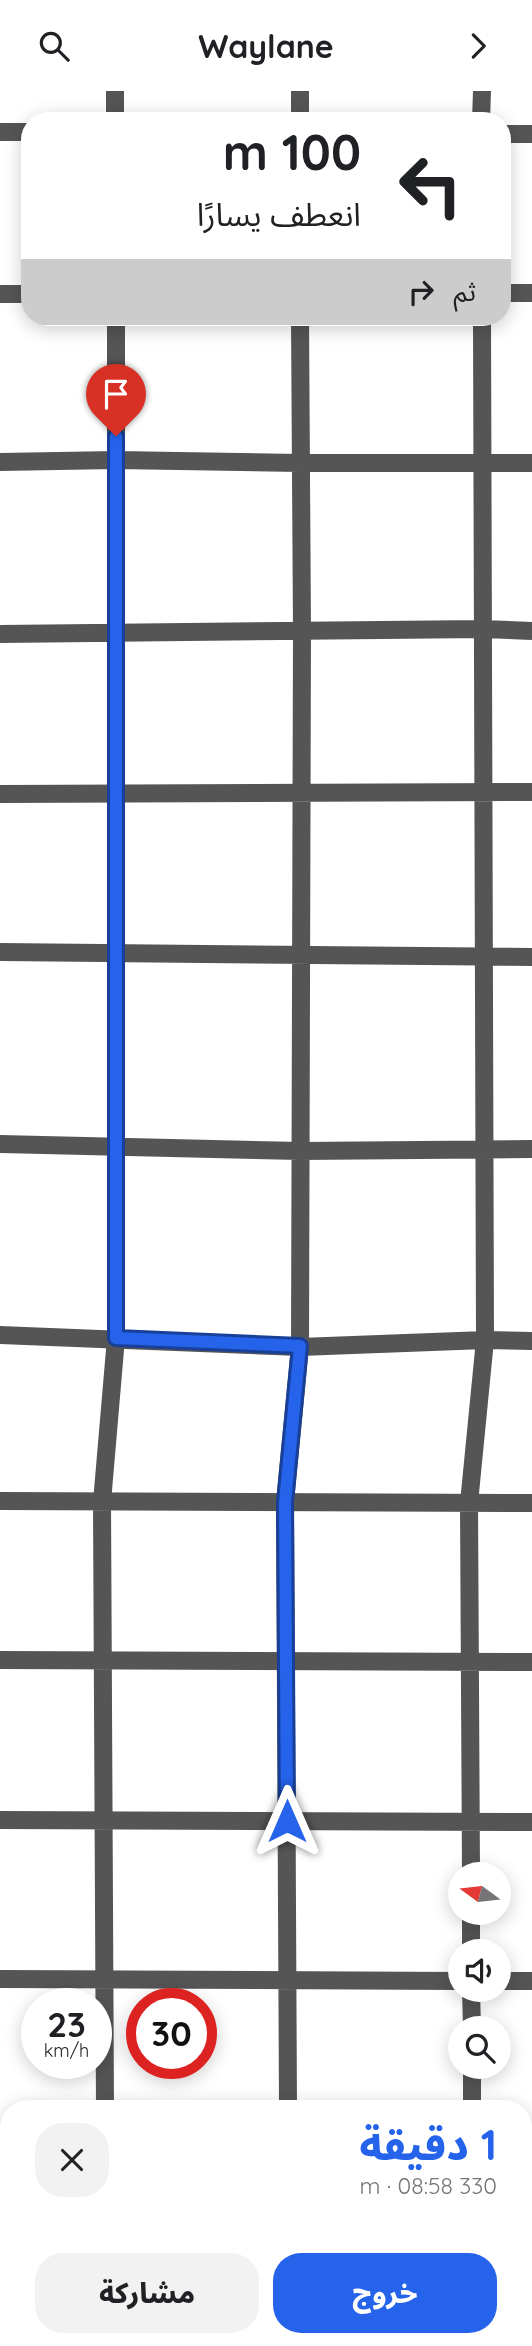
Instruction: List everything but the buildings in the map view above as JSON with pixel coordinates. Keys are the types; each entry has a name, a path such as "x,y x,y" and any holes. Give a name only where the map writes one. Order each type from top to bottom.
{"street":[{"path":"114,91 115,112"},
{"path":"300,91 300,112"},
{"path":"481,112 482,91"},
{"path":"0,132 21,132"},
{"path":"511,134 532,134"},
{"path":"0,294 21,293"},
{"path":"511,293 532,293"},
{"path":"105,2100 102,1501 116,1338 116,326"},
{"path":"288,2100 285,1502 300,1346 300,326"},
{"path":"471,1862 469,1503 485,1340 482,326"},
{"path":"0,462 116,460 532,463"},
{"path":"0,634 483,629 532,631"},
{"path":"0,794 532,792"},
{"path":"0,952 532,957"},
{"path":"0,1145 300,1151 532,1149"},
{"path":"0,1335 300,1346 532,1341"},
{"path":"0,1501 532,1503"},
{"path":"0,1660 532,1662"},
{"path":"0,1820 532,1822"},
{"path":"0,1979 448,1981"},
{"path":"511,1981 532,1981"},
{"path":"472,2079 472,2100"}],"route":[{"path":"116,436 116,1338 300,1346 285,1502 287,1821"}]}
